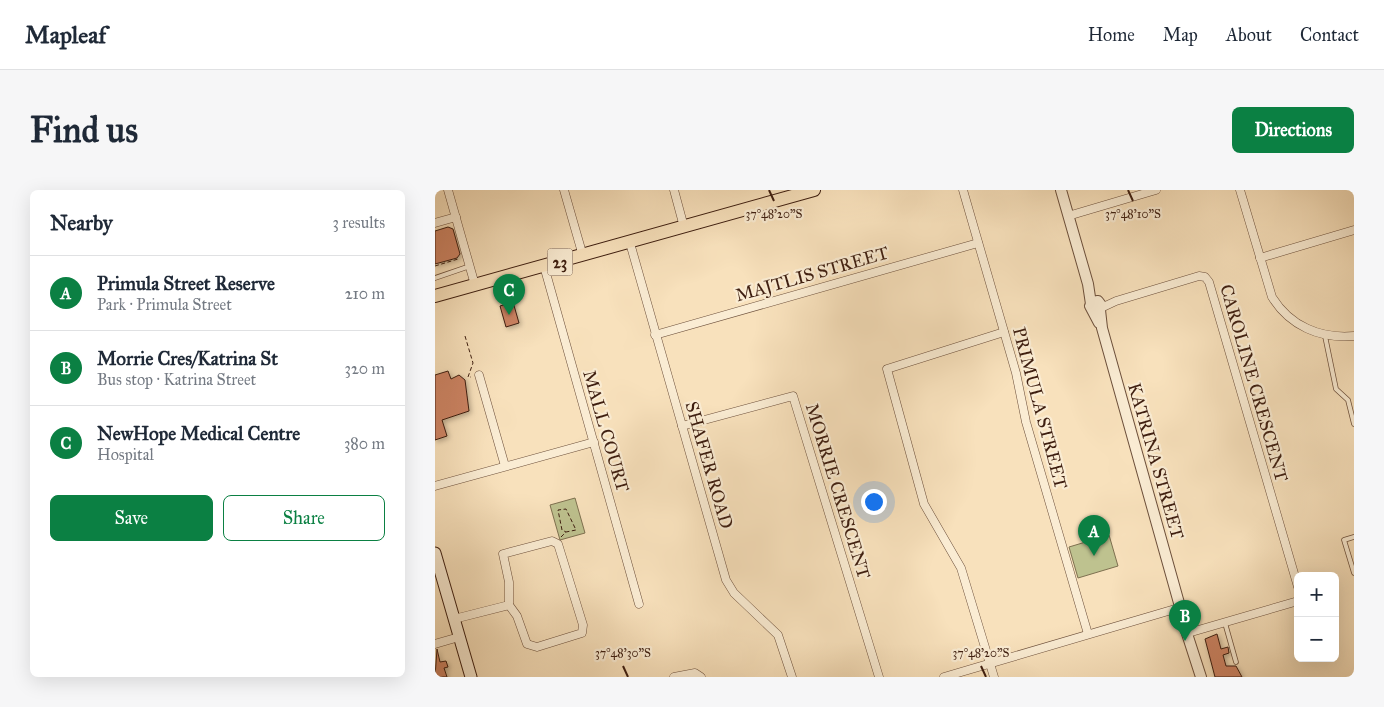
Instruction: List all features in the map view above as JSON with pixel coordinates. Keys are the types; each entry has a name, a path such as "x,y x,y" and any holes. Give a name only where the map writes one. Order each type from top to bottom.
{"main road":[{"name":"23","path":"435,296 684,228 814,190"},
{"path":"435,553 471,677"}],"street":[{"path":"448,190 475,285"},
{"path":"564,190 583,256"},
{"path":"674,190 684,228"},
{"name":"PRIMULA STREET","path":"963,190 1004,332 1026,422 1088,634"},
{"name":"KATRINA STREET","path":"1061,190 1087,284 1097,306 1178,608 1188,633 1201,677"},
{"path":"1068,216 1156,190"},
{"path":"1240,190 1271,297 1278,308 1289,318 1319,335 1354,336"},
{"path":"435,223 456,218"},
{"path":"1260,258 1354,230"},
{"name":"SHAFER ROAD","path":"630,243 726,580 734,593 778,635 792,677"},
{"name":"MAJTLIS STREET","path":"655,335 978,243"},
{"name":"MALL COURT","path":"544,266 639,604"},
{"name":"CAROLINE CRESCENT","path":"1097,306 1199,276 1205,277 1209,282 1294,573"},
{"path":"994,677 961,568 924,504 887,369 1004,332"},
{"path":"479,375 505,466"},
{"name":"MORRIE CRESCENT","path":"682,426 793,396 879,677"},
{"path":"435,486 594,442"},
{"path":"552,541 558,544 583,625 582,633 537,647 527,644 517,616 509,605 509,582 503,554 552,541"},
{"path":"1188,633 1294,601"},
{"path":"454,619 509,605"},
{"path":"944,677 1178,608"},
{"path":"435,644 459,637"},
{"path":"675,677 695,672 701,677"}],"lane":[{"path":"435,278 470,266"},
{"path":"1325,336 1337,389 1348,400 1354,424"},
{"path":"1354,537 1345,540 1354,573"},
{"path":"1225,623 1236,662"}],"path":[{"path":"435,266 458,259"},
{"path":"465,336 473,364 468,377 479,375"},
{"path":"555,543 566,532 576,530 575,523 566,509 561,509 558,510 562,530 566,532"}],"green space":[{"path":"575,498 585,533 560,540 550,505"},
{"path":"1109,535 1118,566 1078,578 1069,547"}],"building":[{"path":"448,227 453,229 460,254 457,258 435,264 435,231"},
{"path":"513,302 519,323 506,327 500,306"},
{"path":"448,371 451,379 459,375 465,380 469,411 442,420 447,436 435,440 435,375"},
{"path":"1217,634 1221,649 1228,647 1229,653 1223,655 1226,666 1236,666 1242,677 1215,677 1205,639"},
{"path":"437,649 440,662 446,661 448,667 444,668 447,677 435,677"}],"place":[{"name":"NewHope Medical Centre","path":"509,315"},
{"name":"Primula Street Reserve","path":"1094,556"},
{"name":"Morrie Cres/Katrina St","path":"1185,641"}]}
